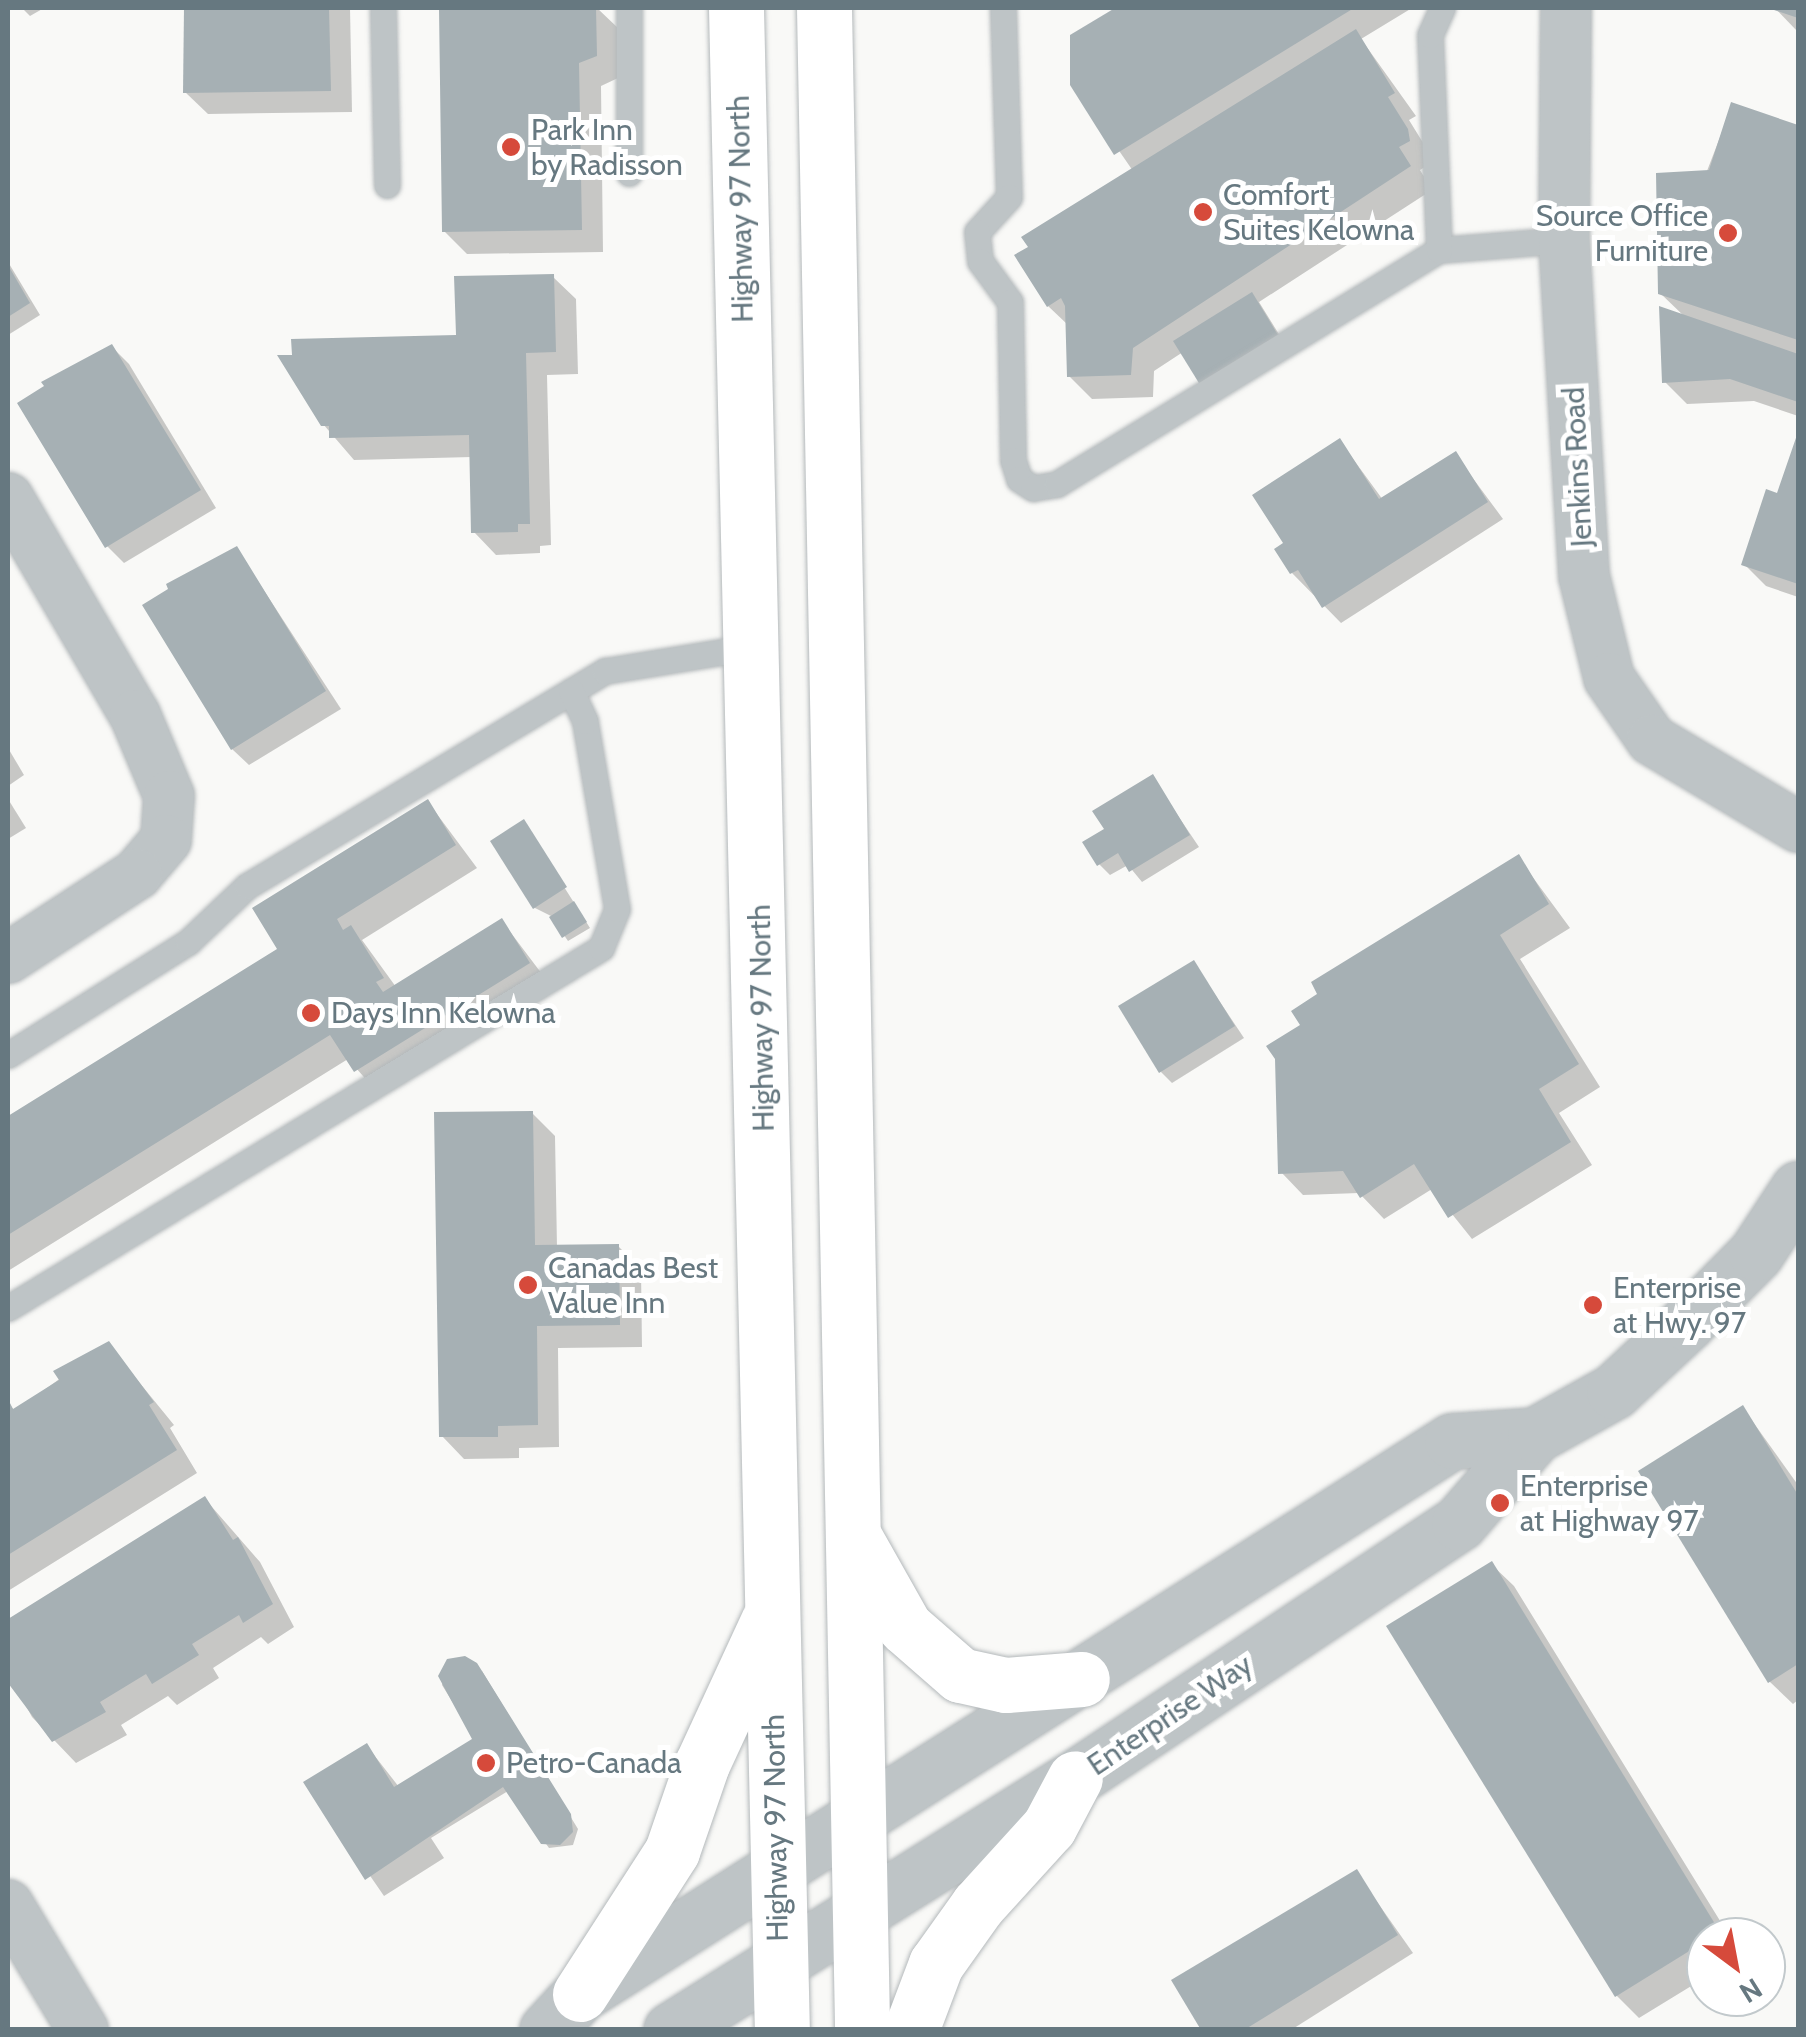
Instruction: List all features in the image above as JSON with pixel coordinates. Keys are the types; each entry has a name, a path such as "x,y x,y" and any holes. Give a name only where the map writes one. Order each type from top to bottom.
{"highway":[{"name":"Highway 97 North","path":"736,8 782,2030"},
{"path":"824,8 863,1912 862,2030"},
{"path":"853,1535 905,1626 960,1675 1006,1685 1082,1679"},
{"path":"564,2011 672,1851 702,1764 773,1610"},
{"path":"911,2030 936,1964 978,1905 1049,1827 1075,1778"}],"street":[{"name":"Jenkins Road","path":"1566,8 1564,240 1584,576 1610,678 1652,740 1798,827"},
{"path":"8,498 135,715 169,796 166,840 137,874 8,958"},
{"name":"Enterprise Way","path":"671,2030 1075,1778 1459,1522 1535,1435 1629,1378 1756,1254 1798,1189"},
{"name":"Enterprise Way","path":"564,2011 778,1870 1452,1441 1535,1435"},
{"path":"8,1905 83,2030"}],"lane":[{"path":"382,8 386,185"},
{"path":"628,8 630,173"},
{"path":"1003,8 1009,197 977,232 980,261 1010,302 1012,460 1019,479 1034,488 1057,484 1440,250 1564,240"},
{"path":"1440,250 1430,35 1442,8"},
{"path":"8,1055 188,942 246,886 618,665 752,647"},
{"path":"8,1308 601,948 617,909 585,721 571,691"}],"building":[{"path":"184,8 329,8 331,91 183,93"},
{"name":"Park Inn by Radisson","path":"439,8 596,8 597,56 579,63 582,230 442,232"},
{"name":"Comfort Suites Kelowna","path":"1115,8 1354,8 1114,155 1070,85 1070,35"},
{"path":"1768,8 1798,8 1798,18"},
{"name":"Comfort Suites Kelowna","path":"1356,29 1395,93 1388,97 1408,129 1410,141 1399,147 1411,166 1133,348 1131,375 1067,377 1065,306 1061,298 1047,307 1014,255 1028,247 1021,237"},
{"name":"Source Office Furniture","path":"1731,102 1798,125 1798,340 1658,294 1656,173 1709,170"},
{"path":"8,265 30,303 8,317"},
{"path":"554,274 556,352 526,353 530,524 518,524 518,532 471,533 469,435 329,438 329,426 321,426 277,355 292,355 291,339 456,335 454,276"},
{"path":"1252,292 1281,340 1202,388 1173,341"},
{"path":"1659,306 1798,354 1798,402 1730,379 1662,383"},
{"path":"112,344 201,490 105,548 17,403 44,386 41,382"},
{"path":"1798,432 1798,584 1741,565 1766,489 1777,493"},
{"path":"1340,438 1379,499 1456,451 1488,502 1322,608 1298,570 1290,574 1274,549 1283,543 1252,495"},
{"path":"237,546 326,691 231,750 142,605 168,589 166,584"},
{"path":"1153,774 1190,835 1129,872 1118,853 1097,866 1082,842 1104,829 1092,811"},
{"name":"Days Inn Kelowna","path":"428,799 456,845 337,919 343,930 351,925 384,978 376,982 383,992 502,918 530,963 354,1072 330,1035 8,1235 8,1116 277,949 252,908"},
{"path":"524,819 567,887 533,909 490,841"},
{"path":"1519,854 1549,904 1500,935 1579,1064 1539,1089 1571,1142 1448,1218 1414,1164 1360,1198 1343,1171 1278,1174 1275,1059 1266,1046 1300,1025 1291,1011 1317,994 1311,982"},
{"path":"574,901 587,922 562,938 549,917"},
{"path":"1194,960 1235,1026 1159,1073 1118,1006"},
{"name":"Canadas Best Value Inn","path":"533,1111 535,1245 619,1244 620,1325 537,1326 538,1425 498,1426 498,1437 439,1437 434,1112"},
{"path":"109,1341 154,1402 149,1405 177,1450 8,1555 8,1399 13,1409 59,1380 53,1371"},
{"path":"1743,1405 1798,1495 1798,1664 1768,1683 1638,1471"},
{"path":"205,1496 233,1540 238,1537 273,1604 243,1623 239,1615 192,1644 199,1655 152,1684 146,1674 100,1702 106,1712 52,1742 8,1683 8,1619"},
{"path":"1492,1561 1711,1917 1686,1917 1686,1953 1615,1997 1386,1626"},
{"name":"Petro-Canada","path":"465,1656 477,1663 571,1814 573,1832 560,1845 541,1844 503,1787 365,1880 303,1782 367,1743 394,1787 472,1739 438,1676 447,1659"},
{"path":"1357,1869 1398,1935 1244,2030 1201,2030 1171,1980"}],"place":[{"name":"Park Inn by Radisson","path":"511,147"},
{"name":"Comfort Suites Kelowna","path":"1203,212"},
{"name":"Source Office Furniture","path":"1728,233"},
{"name":"Days Inn Kelowna","path":"311,1013"},
{"name":"Canadas Best Value Inn","path":"528,1285"},
{"name":"Enterprise at Hwy. 97","path":"1593,1305"},
{"name":"Enterprise at Highway 97","path":"1500,1503"},
{"name":"Petro-Canada","path":"486,1763"}]}
